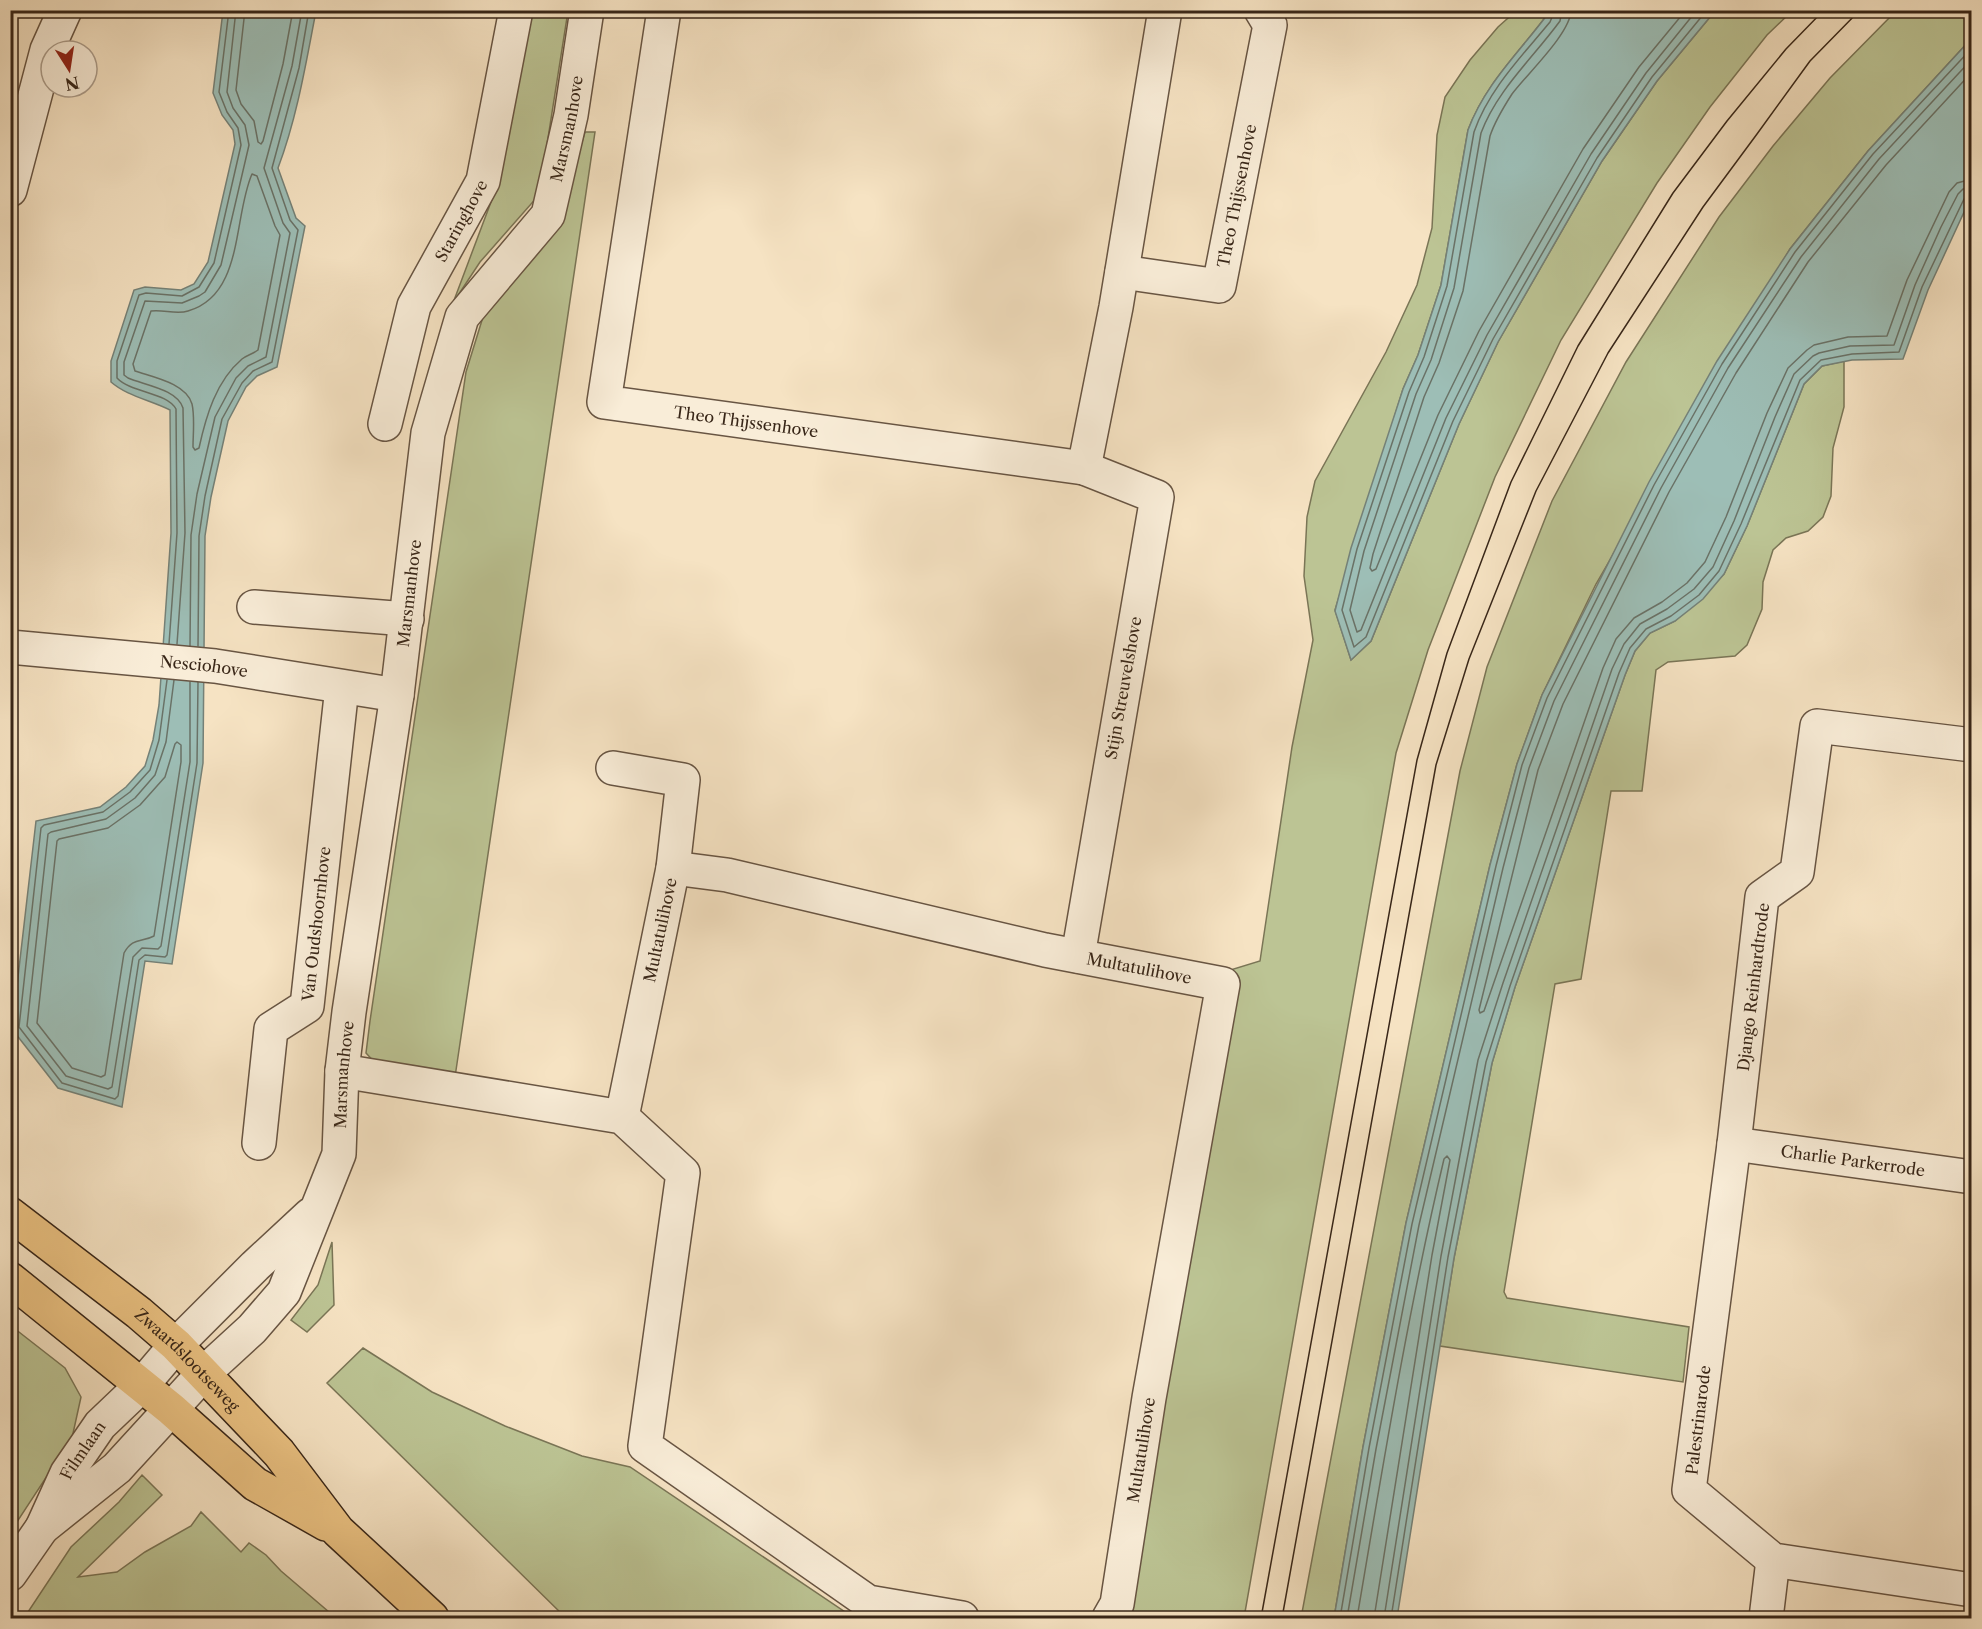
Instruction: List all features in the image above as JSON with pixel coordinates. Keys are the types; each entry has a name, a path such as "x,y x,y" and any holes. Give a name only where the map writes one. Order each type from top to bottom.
{"main road":[{"name":"Zwaardslootseweg","path":"10,1214 139,1313 177,1346 279,1453 338,1531 432,1618"},
{"name":"Zwaardslootseweg","path":"10,1279 171,1409 255,1484 338,1531"}],"street":[{"path":"10,190 47,50 65,10"},
{"name":"Staringhove","path":"385,424 414,306 483,181 516,10"},
{"name":"Marsmanhove","path":"204,1373 252,1329 284,1292 339,1154 342,1071 350,1000 397,695 428,433 462,317 548,215 571,115 587,10"},
{"name":"Theo Thijssenhove","path":"664,10 604,402 1084,468"},
{"path":"1084,468 1122,272 1165,10"},
{"name":"Theo Thijssenhove","path":"1122,272 1220,286 1270,25 1261,10"},
{"name":"Stijn Streuvelshove","path":"1078,956 1157,497 1084,468"},
{"path":"254,607 407,619"},
{"name":"Nesciohove","path":"10,647 215,666 397,695"},
{"name":"Van Oudshoornhove","path":"259,1143 271,1029 307,1006 342,687"},
{"name":"Django Reinhardtrode","path":"1707,1348 1734,1144 1762,897 1797,872 1817,726 1971,745"},
{"path":"613,768 683,780 673,868"},
{"name":"Multatulihove","path":"622,1117 673,868 727,875 1078,956 1223,984 1149,1398 1117,1604 1109,1618"},
{"path":"342,1071 622,1117 683,1173 645,1446 868,1602 962,1618"},
{"name":"Charlie Parkerrode","path":"1734,1144 1971,1177"},
{"name":"Marsmanhove","path":"177,1346 255,1266 317,1208"},
{"name":"Filmlaan","path":"10,1575 42,1528 68,1473 100,1425 142,1385 177,1346"},
{"name":"Palestrinarode","path":"1707,1348 1689,1490 1773,1560"},
{"name":"Filmlaan","path":"42,1528 117,1468 204,1373"},
{"path":"1766,1618 1773,1560 1971,1590"}],"green space":[{"path":"528,11 568,11 539,195 480,262 453,303 497,186"},
{"path":"1516,11 1550,11 1494,82 1468,130 1441,285 1418,355 1403,389 1335,610 1351,660 1371,641 1459,424 1498,342 1602,161 1657,81 1715,11 1792,11 1767,35 1710,107 1657,183 1561,340 1495,477 1428,650 1396,753 1244,1618 1124,1618 1227,971 1260,961 1292,747 1313,640 1304,576 1307,517 1315,481 1386,352 1417,285 1432,228 1437,135 1445,97 1470,60 1498,27"},
{"path":"1896,11 1971,11 1971,39 1868,151 1790,249 1596,584 1542,695 1517,764 1490,865 1406,1223 1363,1447 1334,1618 1301,1618 1460,771 1487,667 1552,501 1626,362 1719,217 1773,146 1830,78"},
{"path":"585,132 595,132 455,1077 379,1067 366,1053 370,1021 466,372 487,304 557,226"},
{"path":"1844,361 1844,407 1833,448 1831,496 1823,517 1808,531 1786,538 1773,550 1763,582 1762,609 1747,645 1735,656 1668,662 1656,670 1642,791 1611,791 1581,979 1555,984 1504,1292 1507,1298 1689,1327 1683,1382 1440,1346 1454,1258 1492,1063 1515,987 1625,675 1635,651 1650,633 1675,621 1724,574 1747,526 1804,384 1822,366"},
{"path":"332,1242 334,1305 307,1332 291,1320 318,1285"},
{"path":"10,1325 65,1368 81,1397 72,1438 11,1531"},
{"path":"363,1348 432,1392 505,1426 582,1456 630,1467 854,1618 566,1618 327,1383"},
{"path":"142,1475 162,1495 78,1577 117,1572 145,1552 191,1526 201,1512 241,1552 249,1543 266,1555 281,1571 336,1618 24,1618 71,1547 119,1502"}],"water":[{"path":"223,11 316,11 296,110 278,168 296,218 305,226 277,367 257,376 246,387 228,421 211,497 205,536 203,763 172,964 145,961 122,1107 58,1088 12,1029 36,821 100,807 126,787 145,766 153,740 159,705 171,533 170,410 117,387 111,382 111,361 134,290 145,287 181,290 194,284 208,262 235,144 233,130 222,115 213,93"},
{"path":"1550,11 1715,11 1657,81 1602,161 1498,342 1459,424 1371,641 1351,660 1335,611 1351,548 1403,389 1418,355 1441,285 1468,130 1494,82"},
{"path":"1971,39 1971,197 1928,290 1903,359 1852,360 1822,366 1804,384 1747,526 1724,574 1703,599 1675,621 1650,633 1635,651 1625,675 1515,987 1492,1063 1454,1258 1397,1618 1334,1618 1363,1447 1406,1223 1490,865 1517,764 1542,695 1649,482 1717,361 1790,249 1868,151"}],"tram line":[{"path":"1261,1618 1417,760 1447,653 1511,482 1578,346 1673,193 1727,121 1786,49 1824,10"},
{"path":"1282,1618 1436,765 1469,659 1536,491 1608,353 1703,207 1810,61 1860,10"}]}
